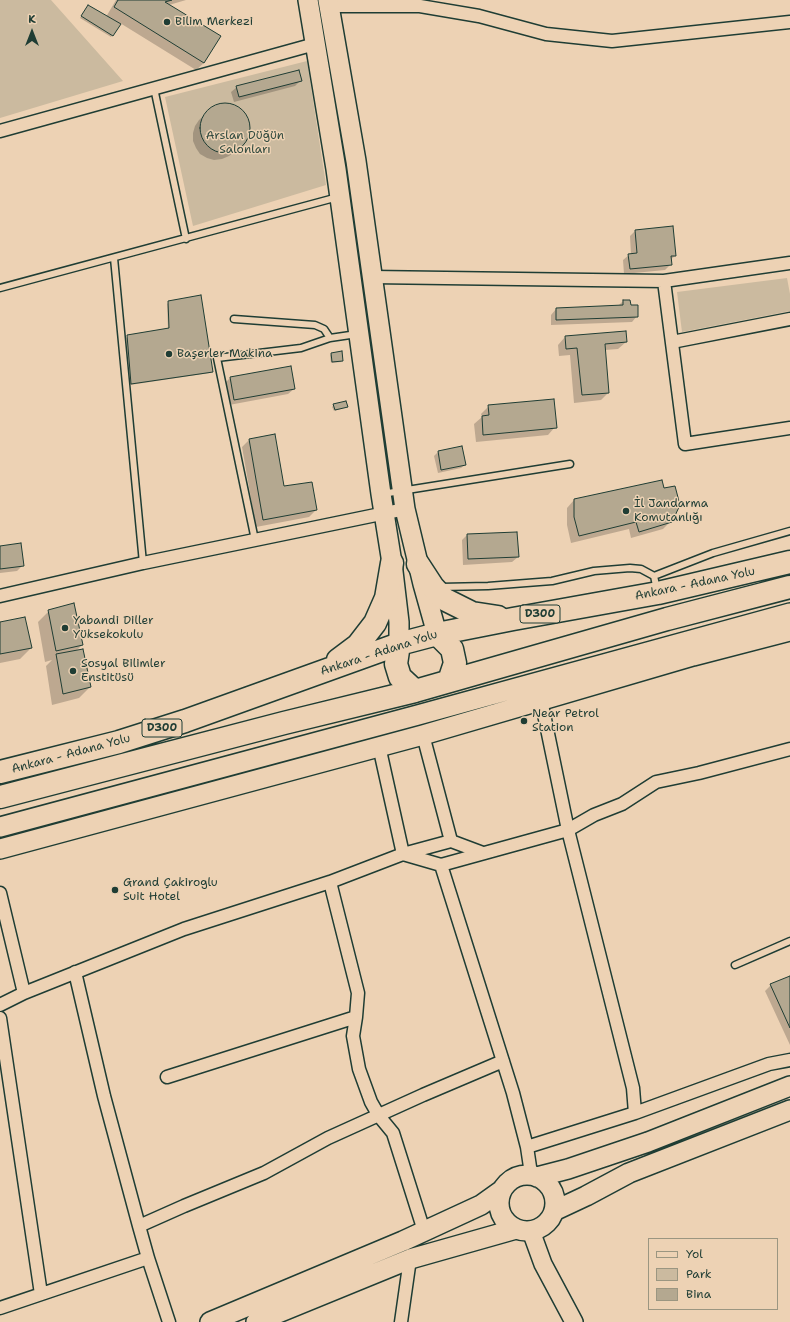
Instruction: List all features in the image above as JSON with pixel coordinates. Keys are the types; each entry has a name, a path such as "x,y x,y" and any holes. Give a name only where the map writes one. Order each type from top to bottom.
{"highway":[{"name":"Ankara - Adana Yolu","path":"0,772 119,742 185,721 399,644 437,634 513,619 656,585 790,562"},
{"path":"321,672 358,645 376,623 386,598 392,563"},
{"path":"418,564 433,587 444,599 472,613 513,619"},
{"name":"Ankara - Adana Yolu","path":"0,797 263,728 415,691 667,619 790,586"},
{"path":"437,634 452,649 456,663 449,681"},
{"path":"399,644 396,664 400,677 415,691"}],"main road":[{"path":"308,0 339,197 392,563 399,622 399,644"},
{"path":"329,3 356,161 405,509 437,634"},
{"path":"0,827 374,727 790,613"},
{"path":"0,849 423,735 693,656 790,630"},
{"path":"418,715 423,735"},
{"path":"374,727 379,746"},
{"path":"210,1322 424,1231 481,1205 502,1190 507,1183 516,1177 532,1176 568,1169 648,1142 790,1086"},
{"path":"554,1211 629,1173 790,1110"},
{"path":"256,1322 279,1318 410,1259 546,1224 554,1211 554,1197 550,1188 544,1182 532,1176"},
{"path":"502,1190 498,1204 501,1216 508,1224 523,1230"}],"street":[{"path":"420,6 442,0"},
{"path":"329,3 420,6 479,16 546,34 612,41 790,22"},
{"path":"0,131 315,44"},
{"path":"372,277 664,281 790,263"},
{"path":"664,281 685,444 790,428"},
{"path":"672,342 790,319"},
{"path":"0,596 143,563 405,509"},
{"path":"542,700 568,830 633,1088 635,1113"},
{"path":"423,735 451,841"},
{"path":"379,746 403,854"},
{"path":"403,854 441,865 568,830 594,815 622,804 656,782 699,773 790,750"},
{"path":"0,1005 24,992 184,929 330,882 403,854 451,841 483,853"},
{"path":"441,865 503,1061 527,1147 532,1176"},
{"path":"330,882 358,993 353,1036 359,1069 371,1102 379,1116 393,1133 424,1231"},
{"path":"0,893 24,992"},
{"path":"75,972 104,1096 148,1258 169,1322"},
{"path":"167,1077 356,1017"},
{"path":"0,1018 41,1294"},
{"path":"527,1147 635,1113 769,1064 790,1060"},
{"path":"139,1226 264,1173 328,1138 503,1061"},
{"path":"523,1230 574,1322"},
{"path":"0,1308 148,1258"},
{"path":"401,1322 410,1259"}],"lane":[{"path":"154,88 186,239"},
{"path":"0,288 339,197"},
{"path":"114,258 143,563"},
{"path":"234,319 315,325 324,329 330,338"},
{"path":"255,540 217,358 300,348 330,338 359,334"},
{"path":"381,494 570,464"},
{"path":"433,587 488,586 552,581 594,571 630,568 642,569 656,585 712,553 790,531"},
{"path":"735,965 790,941"}],"green space":[{"path":"0,0 51,0 123,81 0,118"},
{"name":"Arslan Düğün Salonları","path":"307,61 326,185 193,226 165,97"},
{"path":"787,278 790,294 790,311 682,332 677,292"}],"building":[{"name":"Bilim Merkezi","path":"118,0 172,0 165,2 221,36 204,63 114,7"},
{"path":"88,5 121,24 113,36 81,16"},
{"path":"299,70 302,81 239,97 236,86"},
{"path":"225,103 234,105 245,114 250,128 248,137 239,148 225,153 216,151 205,142 200,128 202,119 211,108"},
{"path":"673,226 676,256 671,256 672,265 630,269 628,254 637,253 635,230"},
{"name":"Başerler Makina","path":"201,295 213,372 131,384 127,335 169,328 168,301"},
{"path":"623,300 630,300 631,305 638,305 638,317 556,320 556,308 623,305"},
{"path":"626,331 627,342 605,344 609,393 582,395 577,348 566,349 565,336"},
{"path":"342,351 343,361 332,362 331,353"},
{"path":"291,366 295,389 234,400 230,377"},
{"path":"554,399 557,428 483,435 482,416 489,415 488,405"},
{"path":"346,401 348,407 335,410 333,404"},
{"path":"275,434 284,486 312,482 317,510 263,520 249,439"},
{"path":"462,446 466,465 441,470 438,451"},
{"name":"İl Jandarma Komutanlığı","path":"662,480 664,488 675,486 680,505 672,522 639,532 636,522 579,536 574,517 574,499"},
{"path":"517,532 519,557 468,559 467,534"},
{"path":"21,543 24,566 0,569 0,546"},
{"name":"Yabandi Diller Yüksekokulu","path":"74,603 83,645 56,651 48,610"},
{"path":"25,617 32,648 0,654 0,622"},
{"name":"Sosyal Bilimler Enstitüsü","path":"83,649 91,687 63,694 56,654"},
{"path":"790,976 790,1028 770,984"}],"place":[{"name":"Bilim Merkezi","path":"167,22"},
{"name":"Başerler Makina","path":"169,354"},
{"name":"İl Jandarma Komutanlığı","path":"626,511"},
{"name":"Yabandi Diller Yüksekokulu","path":"65,628"},
{"name":"Sosyal Bilimler Enstitüsü","path":"73,671"},
{"name":"Near Petrol Station","path":"524,721"},
{"name":"Grand Çakiroglu Suit Hotel","path":"115,890"}]}
